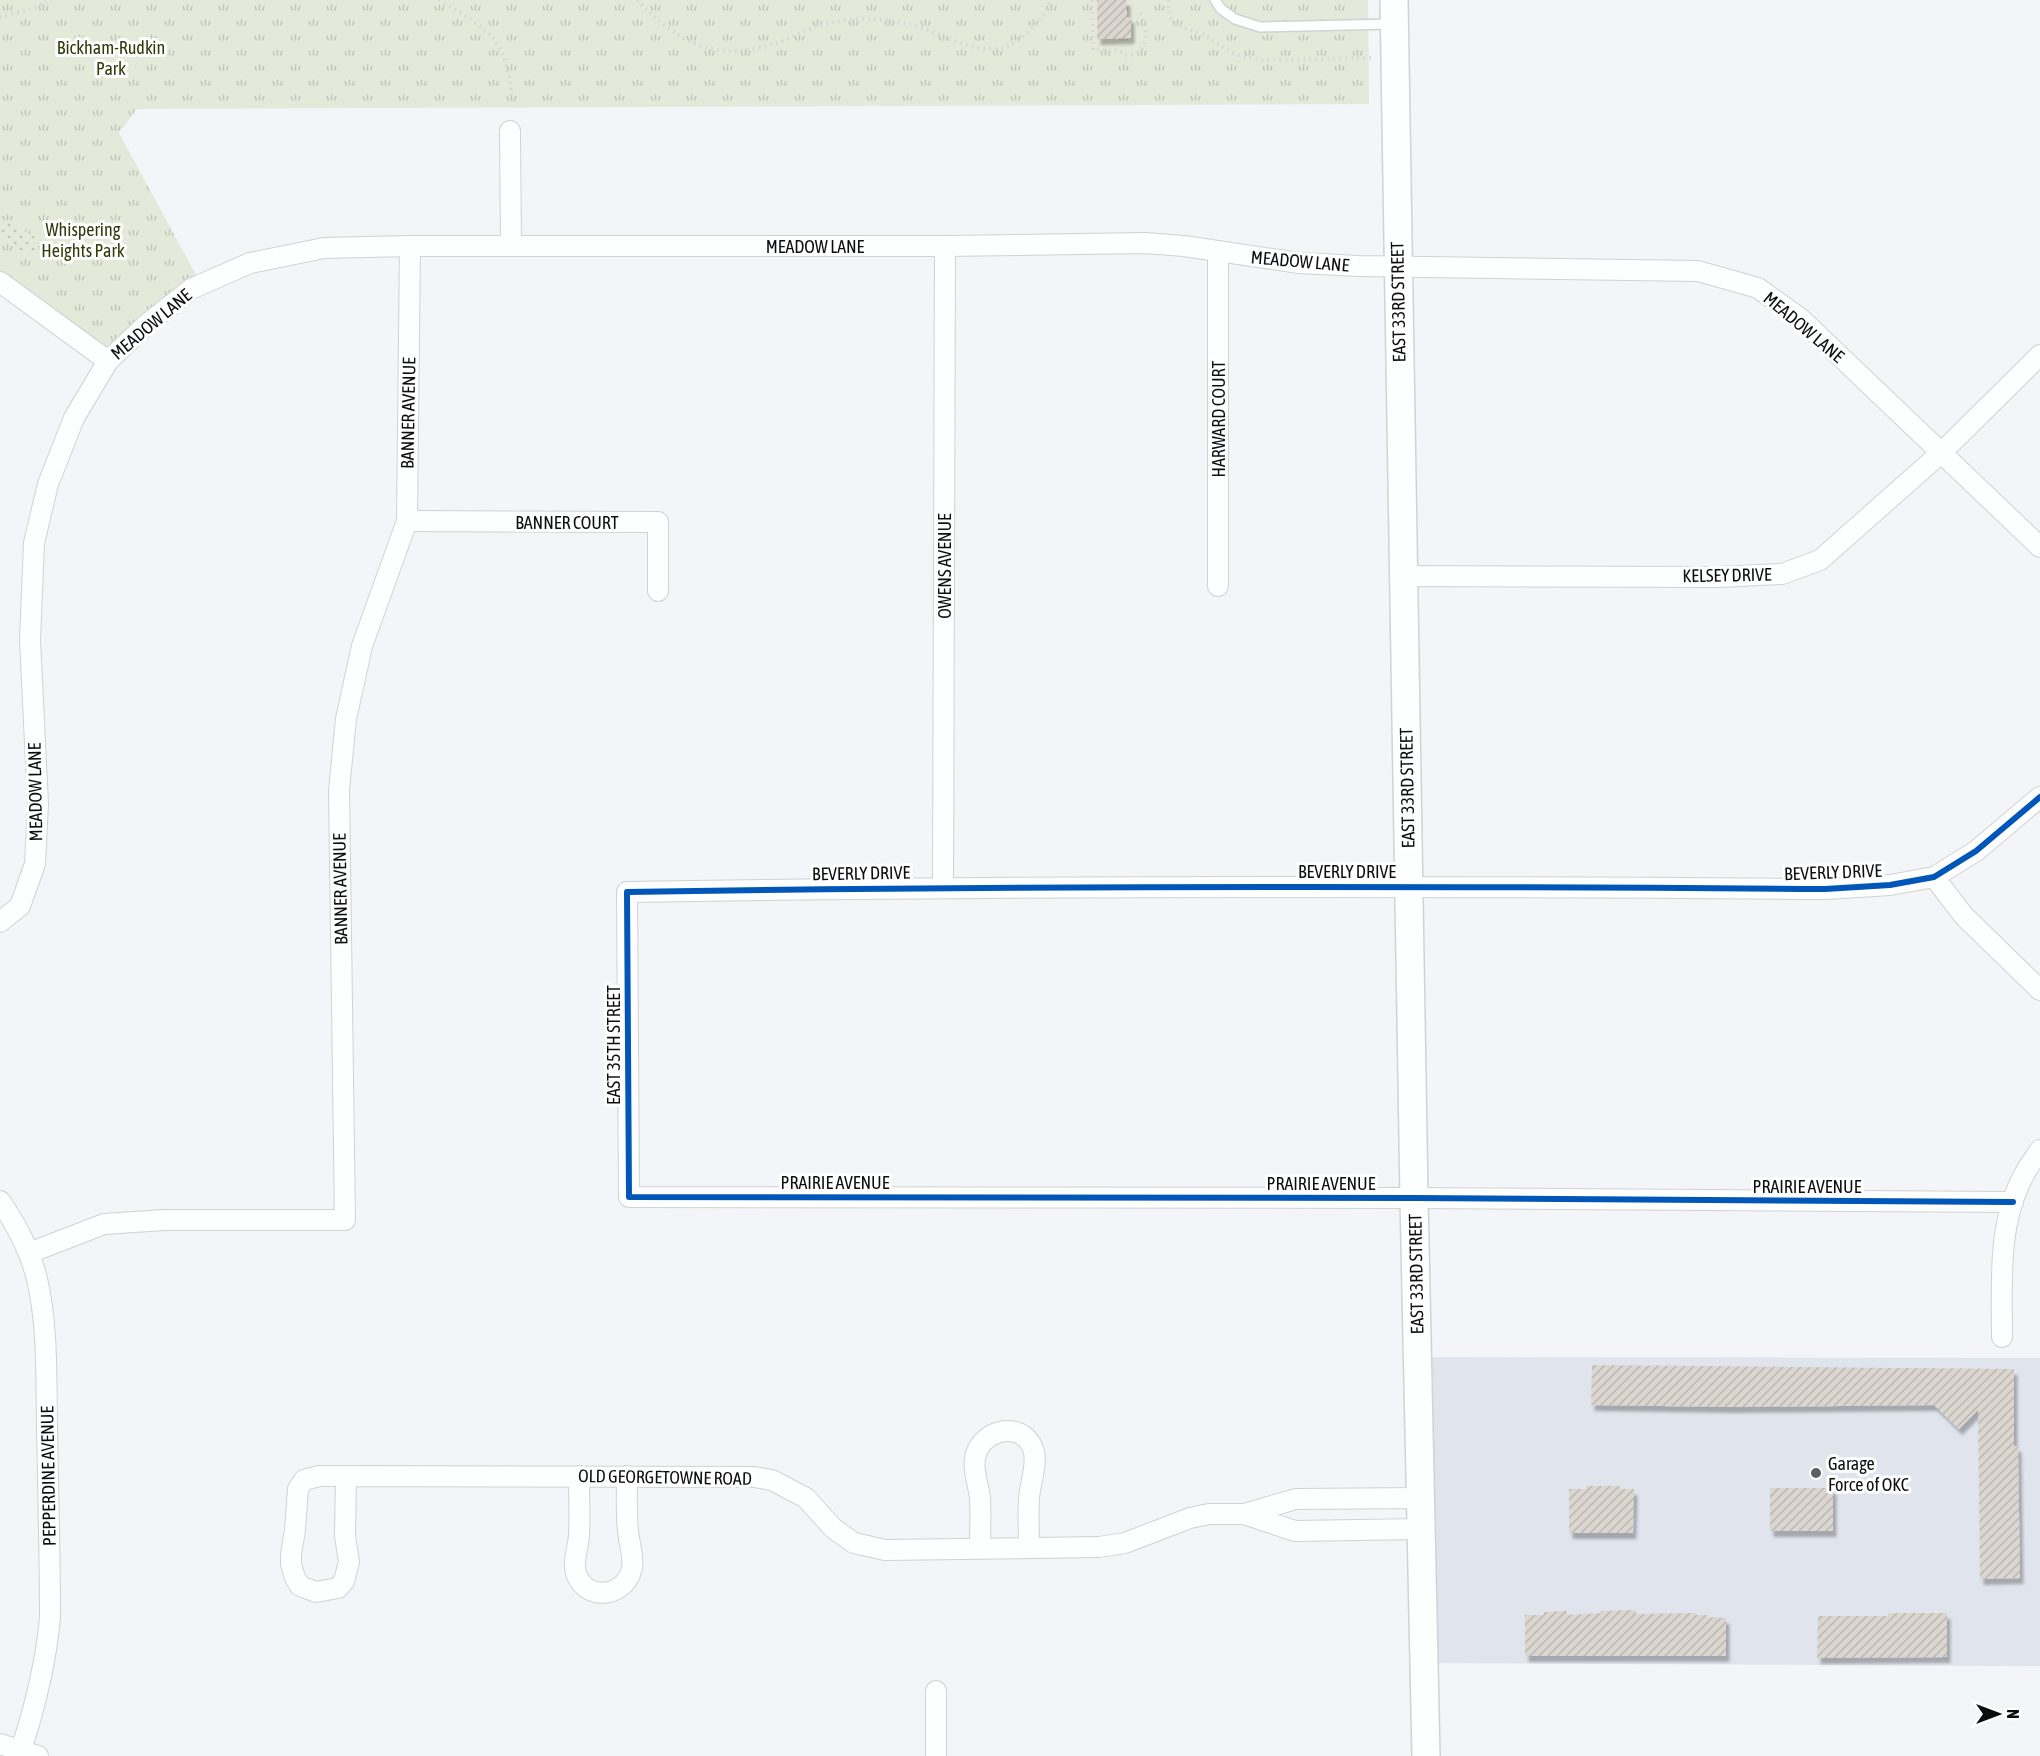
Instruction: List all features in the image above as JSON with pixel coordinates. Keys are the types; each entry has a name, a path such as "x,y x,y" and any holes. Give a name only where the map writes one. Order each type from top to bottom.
{"street":[{"name":"EAST 33RD STREET","path":"1394,12 1426,1756"},
{"path":"510,131 511,246"},
{"name":"MEADOW LANE","path":"0,922 20,906 35,864 38,804 30,640 34,543 48,484 74,417 108,361 147,324 191,289 250,263 324,248 1145,243 1299,263 1698,271 1758,288 1801,319 2040,547"},
{"name":"BANNER AVENUE","path":"29,1253 104,1224 164,1220 345,1220 339,790 346,718 363,646 407,521 410,246"},
{"name":"OWENS AVENUE","path":"943,886 945,246"},
{"name":"HARWARD COURT","path":"1218,251 1218,586"},
{"path":"0,282 108,361"},
{"name":"KELSEY DRIVE","path":"1403,576 1719,577 1782,574 1820,560 1941,453 2040,355"},
{"name":"BANNER COURT","path":"407,521 658,522 658,591"},
{"name":"BEVERLY DRIVE","path":"627,892 943,886 1409,885 1825,890 1890,885 1934,877 1976,851 2040,797"},
{"path":"1934,877 1964,916 2040,990"},
{"name":"EAST 35TH STREET","path":"627,892 629,1197"},
{"path":"2002,1337 2002,1268 2005,1241 2013,1202 2024,1174 2040,1150"},
{"name":"PRAIRIE AVENUE","path":"629,1197 1414,1198 2013,1202"},
{"name":"PEPPERDINE AVENUE","path":"0,1201 29,1253 42,1304 46,1366 50,1617 26,1754"},
{"path":"980,1548 980,1497 975,1473 975,1458 979,1447 986,1440 996,1433 1011,1430 1022,1434 1034,1452 1035,1463 1029,1506 1029,1548"},
{"name":"OLD GEORGETOWNE ROAD","path":"346,1476 345,1536 349,1562 348,1572 338,1588 316,1592 300,1586 291,1564 298,1489 304,1480 318,1476 732,1475 763,1478 772,1480 806,1498 832,1528 854,1543 885,1550 1099,1547 1125,1543 1190,1518 1209,1514 1244,1514 1296,1499 1420,1498"},
{"path":"579,1476 579,1536 575,1569 578,1578 589,1589 606,1593 624,1586 633,1564 628,1532 627,1476"},
{"path":"1308,1499 1308,1531"},
{"name":"OLD GEORGETOWNE ROAD","path":"1244,1514 1295,1531 1421,1529"},
{"path":"936,1691 936,1756"},
{"path":"0,1744 26,1754"}],"lane":[{"path":"1215,0 1221,9 1235,19 1260,27 1394,12"}],"path":[{"path":"0,17 34,8 52,0"},
{"path":"439,0 488,32 499,45 506,60 512,102"},
{"path":"637,0 654,18 672,32 705,48 720,51 770,46 813,28 837,21 871,19 910,24 974,48 997,49 1016,42 1025,35 1048,8 1050,0"},
{"path":"1092,0 1093,50 1117,50 1127,56 1138,53 1146,44 1144,19 1140,12"},
{"path":"1169,0 1168,11 1177,24 1203,34 1240,56 1263,60 1371,58"}],"shaded area":[{"path":"1417,1357 2040,1358 2040,1666 1425,1663"}],"green space":[{"name":"Bickham-Rudkin Park","path":"0,0 1368,0 1369,104 137,109 119,133 201,284 108,361 0,282"},
{"path":"0,220 35,237 39,245 35,252 26,253 0,238"}],"building":[{"path":"1097,0 1127,0 1127,17 1131,17 1131,38 1097,39"},
{"path":"1592,1365 2014,1369 2014,1446 2018,1446 2020,1578 1980,1579 1978,1410 1959,1429 1934,1405 1732,1407 1591,1405"},
{"path":"1586,1486 1620,1486 1620,1489 1634,1489 1633,1533 1569,1533 1569,1489 1586,1489"},
{"path":"1770,1488 1833,1488 1833,1531 1770,1531"},
{"path":"1636,1610 1636,1614 1696,1613 1696,1615 1707,1615 1707,1617 1726,1618 1726,1656 1525,1656 1525,1615 1544,1615 1544,1612 1567,1611 1567,1615"},
{"path":"1888,1613 1947,1613 1947,1657 1817,1658 1818,1616 1888,1616"}],"cycle path":[{"path":"2013,1202 1414,1198 629,1197 627,892 1226,887 1825,889 1890,885 1934,877 1976,851 2040,797"}],"place":[{"name":"Garage Force of OKC","path":"1816,1473"}],"park label":[{"name":"Whispering Heights Park","path":"83,239"}]}
